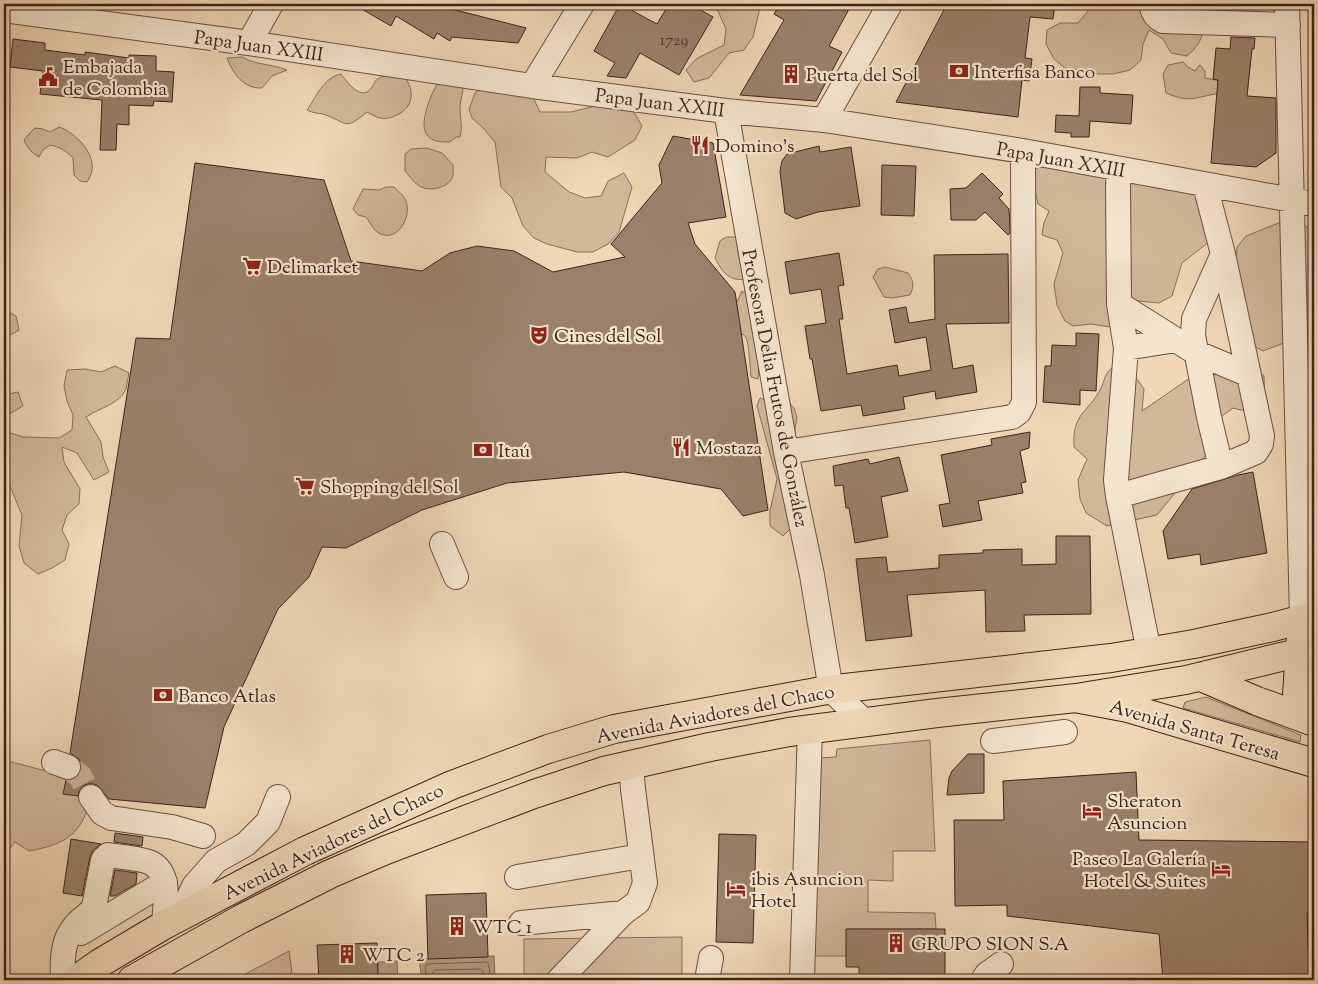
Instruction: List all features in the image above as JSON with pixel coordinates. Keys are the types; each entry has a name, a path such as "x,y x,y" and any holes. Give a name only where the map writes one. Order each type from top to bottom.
{"main road":[{"name":"Avenida Aviadores del Chaco","path":"76,980 100,963 172,921 305,851 452,785 548,748 614,729 829,677 1111,658 1229,636 1308,617"},
{"path":"1308,617 1307,652 1297,694 1302,708 1312,721"},
{"name":"Avenida Aviadores del Chaco","path":"132,980 241,919 330,874 534,794 604,771 710,747 810,729 1076,698 1201,677 1307,652"},
{"path":"1111,658 1143,663 1201,677 1257,701 1312,721"},
{"name":"Avenida Santa Teresa","path":"1076,698 1136,710 1314,763"},
{"path":"437,831 469,802 547,773 557,766 581,740"}],"street":[{"path":"249,43 271,4"},
{"path":"532,86 582,4"},
{"path":"824,120 890,4"},
{"path":"1151,4 1156,18 1163,22 1255,14 1288,14 1304,202 1308,617"},
{"name":"Papa Juan XXIII","path":"4,10 249,43 532,86 726,111 824,120 1023,151 1304,202"},
{"name":"Profesora Delia Frutos de González","path":"726,111 786,452 812,575 829,677"},
{"path":"786,452 1012,417 1019,412 1024,402 1023,151"},
{"path":"1119,169 1119,304 1126,348 1116,480 1149,652"},
{"path":"1118,496 1221,467 1256,452 1261,444 1262,436 1247,374 1223,254 1205,185"},
{"path":"1221,467 1186,346 1193,335 1194,319 1223,254"},
{"path":"1119,304 1186,346 1247,374"},
{"path":"1126,348 1186,346"},
{"path":"829,677 865,722"},
{"path":"802,980 810,729"},
{"path":"993,741 1065,732"},
{"path":"559,980 623,913 638,902 645,883 633,789 632,765"},
{"path":"172,921 194,886 216,861 246,844 268,822 278,796"},
{"path":"91,797 102,813 111,818 172,827 203,836"},
{"path":"63,980 62,966 65,943 74,927 94,907 103,860 108,855 150,862 156,868 165,882 166,898 172,921"},
{"path":"517,877 641,856"},
{"path":"65,943 165,882"},
{"path":"521,923 623,913"},
{"path":"983,980 987,974 1001,964"}],"shaded area":[{"path":"715,4 763,4 760,8 753,37 744,50 729,53 709,78 694,82 686,70 696,59 724,45 726,29"},
{"path":"1091,4 1199,4 1203,19 1203,32 1198,44 1187,56 1171,53 1163,39 1149,30 1143,44 1141,60 1130,70 1113,74 1098,74 1066,69 1054,59 1046,44 1047,30 1060,23 1078,23"},
{"path":"242,57 253,62 287,70 272,76 262,88 256,88 245,83 236,75 227,58"},
{"path":"1183,62 1195,71 1200,65 1205,71 1205,78 1221,81 1224,93 1190,99 1175,97 1166,93 1163,74 1168,65"},
{"path":"341,74 355,90 364,93 372,87 376,80 382,77 404,76 410,87 410,103 403,112 397,115 385,119 367,112 349,124 307,110 325,83"},
{"path":"439,81 463,83 460,108 461,133 460,137 456,137 450,142 434,140 427,135 425,130 424,123 427,108"},
{"path":"488,83 533,97 540,112 571,112 603,104 619,105 634,112 642,126 635,140 608,157 592,152 577,158 546,157 545,172 569,192 585,198 601,196 608,181 624,173 632,187 619,232 608,244 593,252 577,252 547,244 534,238 523,226 512,198 501,187 495,142 472,118 469,109 475,93"},
{"path":"59,127 74,136 86,149 92,166 87,182 80,181 74,175 73,158 65,151 50,145 43,150 39,157 30,150 24,140 35,128 50,132"},
{"path":"427,148 442,153 453,165 452,178 445,186 431,189 422,187 414,182 405,171 405,154 411,149"},
{"path":"1045,163 1206,185 1210,241 1182,263 1172,296 1159,303 1129,300 1116,328 1091,324 1073,326 1065,321 1057,305 1054,284 1063,253 1057,240 1042,235 1049,211 1038,204 1031,172"},
{"path":"386,187 394,187 404,197 407,205 404,224 395,233 390,235 377,232 366,217 358,215 353,209 363,189 379,190"},
{"path":"1281,222 1314,227 1314,279 1311,283 1314,294 1314,339 1289,341 1263,351 1247,342 1235,283 1237,247 1246,236"},
{"path":"726,237 734,237 749,242 748,279 731,278 724,272 715,258 720,241"},
{"path":"885,267 908,273 913,284 910,295 892,298 884,297 873,277 878,269"},
{"path":"749,290 760,348 758,379 751,377 747,343 745,336 738,332 734,308 742,291 742,293"},
{"path":"4,309 16,316 19,330 5,338 4,354"},
{"path":"1241,360 1264,376 1265,407 1250,412 1233,408 1206,428 1209,451 1157,515 1107,526 1086,513 1080,499 1078,480 1087,459 1074,447 1074,435 1078,420 1096,397 1109,370 1115,366 1127,365 1144,389 1142,411 1211,365"},
{"path":"115,366 129,373 126,389 114,402 86,417 101,442 103,457 109,472 94,480 77,453 62,447 64,462 80,489 79,504 67,515 62,530 69,544 65,560 38,574 24,563 19,546 22,515 9,484 4,482 4,428 7,432 23,437 59,438 72,430 73,415 67,401 64,386 67,370 85,369 101,372"},
{"path":"18,392 23,406 4,417 4,395"},
{"path":"783,396 794,408 797,417 792,447 794,525 783,536 770,526 770,511 777,479 757,406 760,398 768,401"},
{"path":"1206,697 1301,735 1300,742 1183,708 1185,702"},
{"path":"930,740 935,851 893,851 893,881 868,880 868,912 935,913 936,929 847,929 846,956 814,956 819,758 836,757 837,749"},
{"path":"4,762 12,762 42,770 57,767 89,804 80,824 68,838 51,846 29,851 15,842 5,855 4,870"},
{"path":"1307,913 1314,913 1314,977 1308,946"},
{"path":"682,937 682,980 524,980 524,939"},
{"path":"289,951 293,980 234,980"}],"water":[{"path":"494,956 495,980 422,980 419,959"},
{"path":"397,961 398,980 378,980 378,962"}],"building":[{"path":"353,4 446,4 444,7 526,28 518,43 452,37 450,41 437,33 434,39 396,16 391,26"},
{"path":"620,4 657,24 669,4 690,4 713,17 679,75 640,53 626,78 607,76 615,63 594,51"},
{"name":"Puerta del Sol","path":"780,4 839,4 849,9 829,46 842,52 816,101 740,95 784,20 774,14"},
{"path":"947,4 1055,4 1053,19 1030,17 1025,58 1032,59 1029,81 1022,80 1018,117 896,102"},
{"path":"1231,37 1255,38 1247,96 1276,98 1276,153 1256,167 1211,163 1218,80 1213,79 1216,48 1230,49"},
{"path":"13,39 45,43 45,50 85,55 85,52 129,58 129,55 156,56 156,71 174,72 172,102 154,101 153,106 129,105 129,125 117,124 116,150 100,150 102,100 40,94 43,71 10,67"},
{"path":"1080,87 1100,87 1100,93 1133,95 1131,124 1090,121 1089,137 1071,137 1071,133 1055,132 1056,115 1079,116"},
{"name":"Shopping del Sol","path":"673,136 713,143 726,217 688,223 695,244 735,292 768,510 743,516 721,489 624,472 507,483 422,510 346,548 322,547 309,577 278,609 224,727 205,808 109,799 97,785 90,783 83,786 78,796 63,794 66,780 76,778 81,771 79,759 70,753 136,338 170,339 195,163 324,180 351,261 422,271 450,253 477,246 514,251 553,272 625,257 611,244 662,183 659,165"},
{"path":"819,146 820,152 851,147 860,206 818,212 796,219 785,213 780,171 782,161 787,154"},
{"path":"882,165 916,166 914,216 881,215"},
{"path":"982,173 1003,194 999,198 1009,209 1010,233 1008,235 985,212 976,220 951,220 950,189 966,188"},
{"path":"839,253 844,285 838,286 843,319 839,319 847,374 897,365 899,376 931,370 926,337 895,343 889,310 906,307 909,323 935,319 934,255 1008,254 1009,323 946,324 953,369 973,365 977,392 936,399 935,391 903,397 905,409 863,416 861,405 821,411 805,326 826,323 821,289 790,294 785,262"},
{"path":"1076,333 1099,334 1096,391 1080,390 1080,405 1043,402 1045,366 1051,366 1052,345 1076,346"},
{"path":"1030,432 1029,448 1020,451 1026,482 1021,483 1023,493 978,501 982,520 943,527 939,505 950,503 941,455 992,445 991,439"},
{"path":"899,457 908,491 881,497 888,537 855,543 849,508 846,508 843,485 835,486 833,466 868,459 870,464"},
{"path":"1253,472 1267,553 1201,565 1200,554 1168,559 1163,531 1192,489"},
{"path":"1056,536 1090,536 1091,614 1024,615 1025,631 986,632 985,590 907,595 912,636 866,641 856,559 886,557 888,572 939,568 939,555 983,553 983,550 1022,549 1022,565 1056,564"},
{"path":"968,754 984,754 984,793 947,795 949,778 952,771"},
{"path":"1136,772 1139,840 1314,842 1314,913 1307,913 1308,946 1313,980 1163,980 1159,934 1007,916 1007,905 955,906 954,820 1004,820 1003,781"},
{"path":"115,833 143,837 142,846 114,842"},
{"path":"719,834 756,835 753,943 716,942"},
{"path":"71,839 101,844 93,850 90,857 82,896 63,893"},
{"path":"115,870 137,873 136,884 115,896 110,896"},
{"name":"WTC 1","path":"486,893 488,957 428,959 426,895"},
{"name":"GRUPO SION S.A","path":"846,929 945,929 945,980 859,980 859,967 846,967"},
{"name":"WTC 2","path":"377,943 378,980 319,980 317,945"}],"tunnel":[{"path":"68,767 80,776 91,797"}],"place":[{"name":"Interfisa Banco","path":"959,71"},
{"name":"Puerta del Sol","path":"791,74"},
{"name":"Embajada de Colombia","path":"48,77"},
{"name":"Domino's","path":"700,145"},
{"name":"Delimarket","path":"252,266"},
{"name":"Cines del Sol","path":"539,335"},
{"name":"Mostaza","path":"681,447"},
{"name":"Itaú","path":"483,450"},
{"name":"Shopping del Sol","path":"305,486"},
{"name":"Banco Atlas","path":"163,695"},
{"name":"Sheraton Asuncion","path":"1092,811"},
{"name":"Paseo La Galería Hotel & Suites","path":"1221,869"},
{"name":"ibis Asuncion Hotel","path":"736,889"},
{"name":"WTC 1","path":"457,926"},
{"name":"GRUPO SION S.A","path":"896,943"},
{"name":"WTC 2","path":"347,954"}]}
